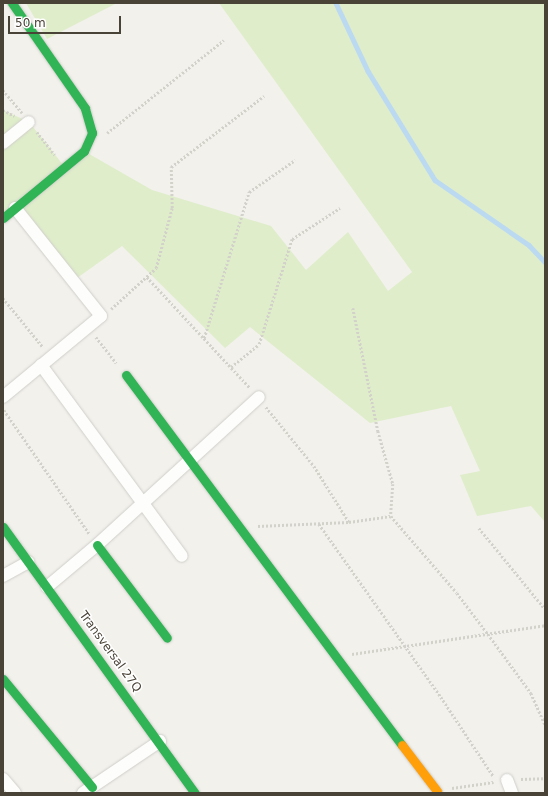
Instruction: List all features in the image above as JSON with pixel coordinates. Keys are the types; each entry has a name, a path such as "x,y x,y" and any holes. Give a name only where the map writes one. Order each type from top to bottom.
{"street":[{"path":"3,218 84,151 92,133 90,121 77,96 12,3"},
{"path":"3,143 29,122"},
{"path":"3,397 101,316 15,208"},
{"path":"41,365 182,556"},
{"path":"126,375 437,791"},
{"path":"47,588 144,503 259,397"},
{"name":"Transversal 27Q","path":"3,527 160,741 195,793"},
{"path":"97,545 167,638"},
{"path":"3,576 28,562"},
{"path":"3,679 87,790 160,741"},
{"path":"3,779 15,793"},
{"path":"507,780 512,793"}],"path":[{"path":"102,137 224,40"},
{"path":"101,316 124,300 156,268 172,208 171,167 264,96"},
{"path":"204,338 249,192 295,160"},
{"path":"231,368 259,344 292,239 340,208"},
{"path":"3,298 51,357"},
{"path":"353,308 378,431 393,484 391,516 457,593 488,634 531,693 545,724"},
{"path":"88,327 126,375"},
{"path":"3,408 97,545"},
{"path":"240,526 319,524 391,516"},
{"path":"319,524 406,646 496,782 437,791"},
{"path":"479,528 545,609"},
{"path":"336,657 545,625"},
{"path":"507,780 545,778"}],"green space":[{"path":"26,3 117,3 47,39"},
{"path":"219,3 545,3 545,522 531,506 477,516 460,475 480,471 451,406 370,423 250,327 225,348 122,246 77,278 18,201 3,213 3,110 29,122 64,166 84,151 152,190 271,226 306,270 348,232 388,291 412,272"}],"waterway":[{"path":"336,3 368,71 435,180 529,245 545,262"}],"traffic: fast":[{"path":"3,218 84,151 92,133 85,108 12,3"},
{"path":"126,375 402,745"},
{"path":"3,527 195,793"},
{"path":"97,545 167,638"},
{"path":"3,679 92,787"}],"traffic: slow":[{"path":"402,745 437,791"}]}
